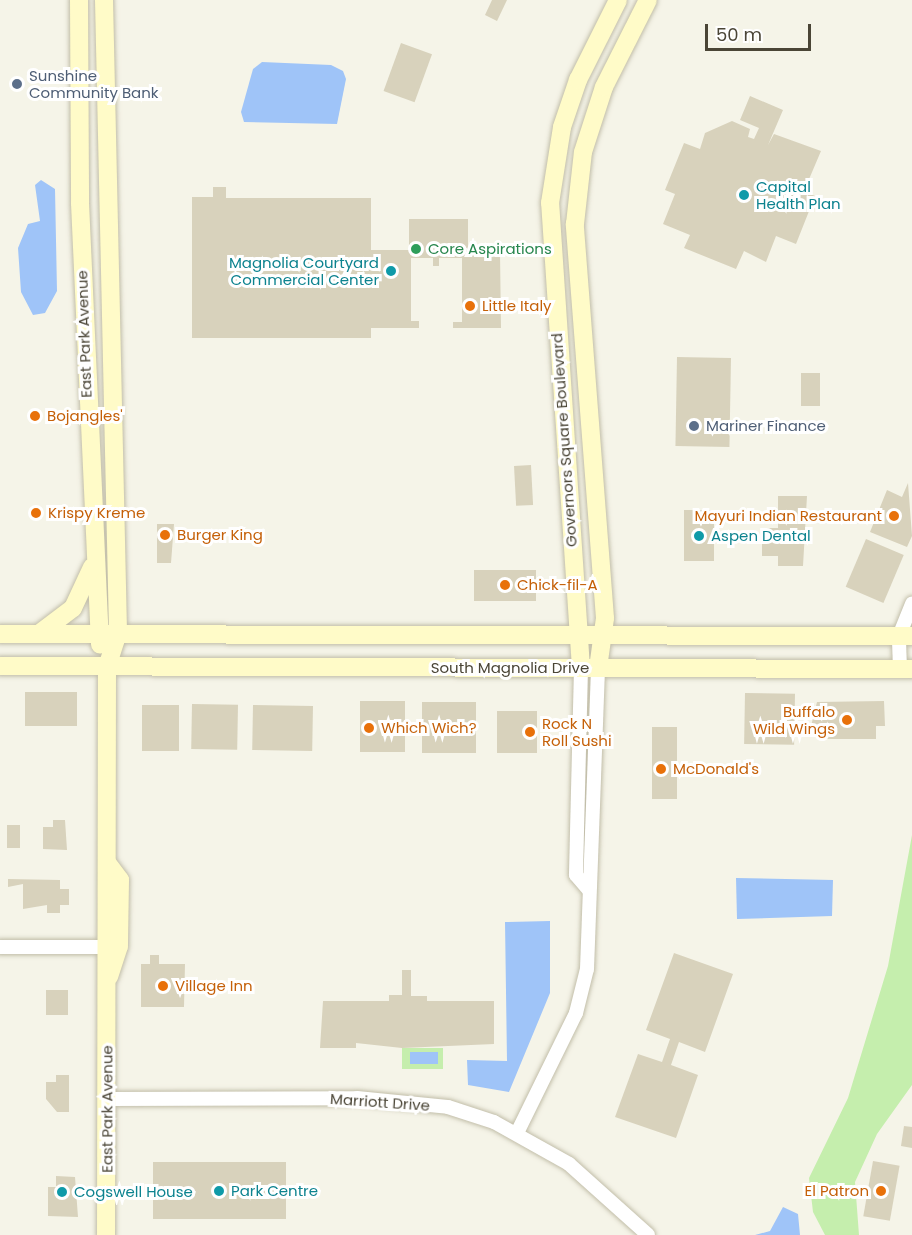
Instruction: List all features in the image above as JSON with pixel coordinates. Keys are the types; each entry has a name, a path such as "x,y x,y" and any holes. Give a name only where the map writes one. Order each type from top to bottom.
{"main road":[{"name":"East Park Avenue","path":"79,0 93,566 96,633 107,667 108,864 104,947 107,983 108,1099 106,1235"},
{"name":"East Park Avenue","path":"104,0 118,633 107,667"},
{"name":"Governors Square Boulevard","path":"589,668 578,636 557,350 550,203 562,128 578,80 618,0"},
{"name":"Governors Square Boulevard","path":"589,668 606,635 575,224 588,136 604,87 648,0"},
{"path":"562,128 588,136"},
{"path":"557,350 585,349"},
{"path":"39,634 73,608 93,566"},
{"path":"0,634 905,636"},
{"name":"South Magnolia Drive","path":"0,666 906,669"},
{"name":"East Park Avenue","path":"107,983 119,946 120,880 108,864"}],"street":[{"path":"906,669 905,636 912,604"},
{"name":"Governors Square Boulevard","path":"518,1133 576,1013 587,969 588,889 576,874 589,668"},
{"path":"0,947 104,947"},
{"name":"Marriott Drive","path":"108,1099 410,1101 448,1107 518,1133 569,1164 648,1235"},
{"path":"95,1235 106,1235"}],"green space":[{"path":"912,835 912,1085 877,1134 855,1182 859,1235 825,1235 813,1212 809,1178 848,1098 888,966"},
{"path":"402,1048 443,1048 443,1069 402,1069"}],"water":[{"path":"262,62 331,65 343,71 346,79 337,124 244,122 241,112 253,69"},
{"path":"41,180 55,189 57,291 45,313 33,315 21,292 18,248 28,224 40,221 35,185"},
{"path":"736,878 833,880 832,916 737,919"},
{"path":"550,921 550,993 509,1092 468,1085 467,1060 507,1061 505,922"},
{"path":"410,1052 438,1052 438,1064 410,1064"},
{"path":"783,1207 798,1214 800,1235 755,1235 770,1231"}],"building":[{"path":"492,0 507,0 497,21 485,15"},
{"path":"401,43 432,54 415,102 384,91"},
{"name":"Capital Health Plan","path":"750,96 783,110 768,145 774,134 821,151 804,191 815,196 796,244 776,236 766,262 744,251 736,269 684,248 690,235 663,224 675,194 665,190 684,143 700,149 705,133 732,121 750,129 748,137 754,139 759,128 740,120"},
{"path":"213,187 226,187 226,198 371,198 371,250 409,250 409,219 468,219 468,252 500,252 501,328 453,328 453,322 462,322 462,258 439,258 439,266 433,266 433,258 411,258 411,321 419,321 419,328 371,328 371,338 192,338 192,197 213,197"},
{"path":"677,357 731,358 729,447 675,446"},
{"path":"801,373 820,373 820,406 801,406"},
{"path":"531,465 533,505 516,506 514,466"},
{"name":"Mayuri Indian Restaurant","path":"908,483 912,536 907,547 870,532 887,490 902,497"},
{"path":"778,496 807,496 803,566 778,566 778,556 762,556 762,528 778,528"},
{"name":"Aspen Dental","path":"684,510 714,510 714,561 684,561"},
{"name":"Burger King","path":"157,524 174,524 171,563 157,563"},
{"path":"866,539 904,555 883,603 846,587"},
{"name":"Chick-fil-A","path":"474,570 536,570 536,601 474,601"},
{"path":"25,692 77,692 77,726 25,726"},
{"path":"745,693 795,694 794,745 744,744"},
{"path":"360,701 405,701 405,752 360,752"},
{"name":"Buffalo Wild Wings","path":"884,701 885,726 876,726 876,739 817,739 817,730 810,730 817,702"},
{"path":"422,702 476,702 476,753 422,753"},
{"path":"192,704 238,705 237,750 191,749"},
{"path":"142,705 179,705 179,751 142,751"},
{"path":"253,705 313,706 312,751 252,750"},
{"path":"497,711 537,711 537,753 497,753"},
{"path":"652,727 677,727 677,799 652,799"},
{"path":"53,820 65,820 67,850 43,849 43,827 53,827"},
{"path":"7,825 20,825 20,848 7,848"},
{"path":"8,879 60,880 60,889 69,889 69,905 60,905 60,913 47,913 47,905 23,909 23,884 8,887"},
{"path":"674,953 733,974 705,1052 679,1042 671,1065 698,1075 676,1138 615,1117 638,1054 662,1062 670,1039 646,1030"},
{"name":"Village Inn","path":"150,955 159,955 159,964 185,964 184,1007 141,1007 141,964 150,964"},
{"path":"402,970 411,970 411,996 427,996 427,1001 494,1001 494,1044 402,1048 356,1043 356,1048 320,1048 323,1001 389,1001 389,995 402,995"},
{"path":"46,990 68,990 68,1015 46,1015"},
{"path":"56,1075 69,1075 69,1112 57,1112 46,1099 46,1082 56,1082"},
{"path":"904,1126 912,1127 912,1148 901,1146"},
{"name":"El Patron","path":"873,1161 900,1166 890,1221 863,1216"},
{"name":"Park Centre","path":"153,1162 286,1162 286,1219 153,1219"},
{"name":"Cogswell House","path":"56,1176 75,1177 78,1217 48,1216 48,1187 56,1187"}],"place":[{"name":"Sunshine Community Bank","path":"17,84"},
{"name":"Capital Health Plan","path":"744,195"},
{"name":"Core Aspirations","path":"416,249"},
{"name":"Magnolia Courtyard Commercial Center","path":"391,271"},
{"name":"Little Italy","path":"470,306"},
{"name":"Bojangles'","path":"35,416"},
{"name":"Mariner Finance","path":"694,426"},
{"name":"Krispy Kreme","path":"36,513"},
{"name":"Mayuri Indian Restaurant","path":"894,516"},
{"name":"Burger King","path":"165,535"},
{"name":"Aspen Dental","path":"699,536"},
{"name":"Chick-fil-A","path":"505,585"},
{"name":"Buffalo Wild Wings","path":"847,720"},
{"name":"Which Wich?","path":"369,728"},
{"name":"Rock N Roll Sushi","path":"530,732"},
{"name":"McDonald's","path":"661,769"},
{"name":"Village Inn","path":"163,986"},
{"name":"Park Centre","path":"219,1191"},
{"name":"El Patron","path":"881,1191"},
{"name":"Cogswell House","path":"62,1192"}]}
